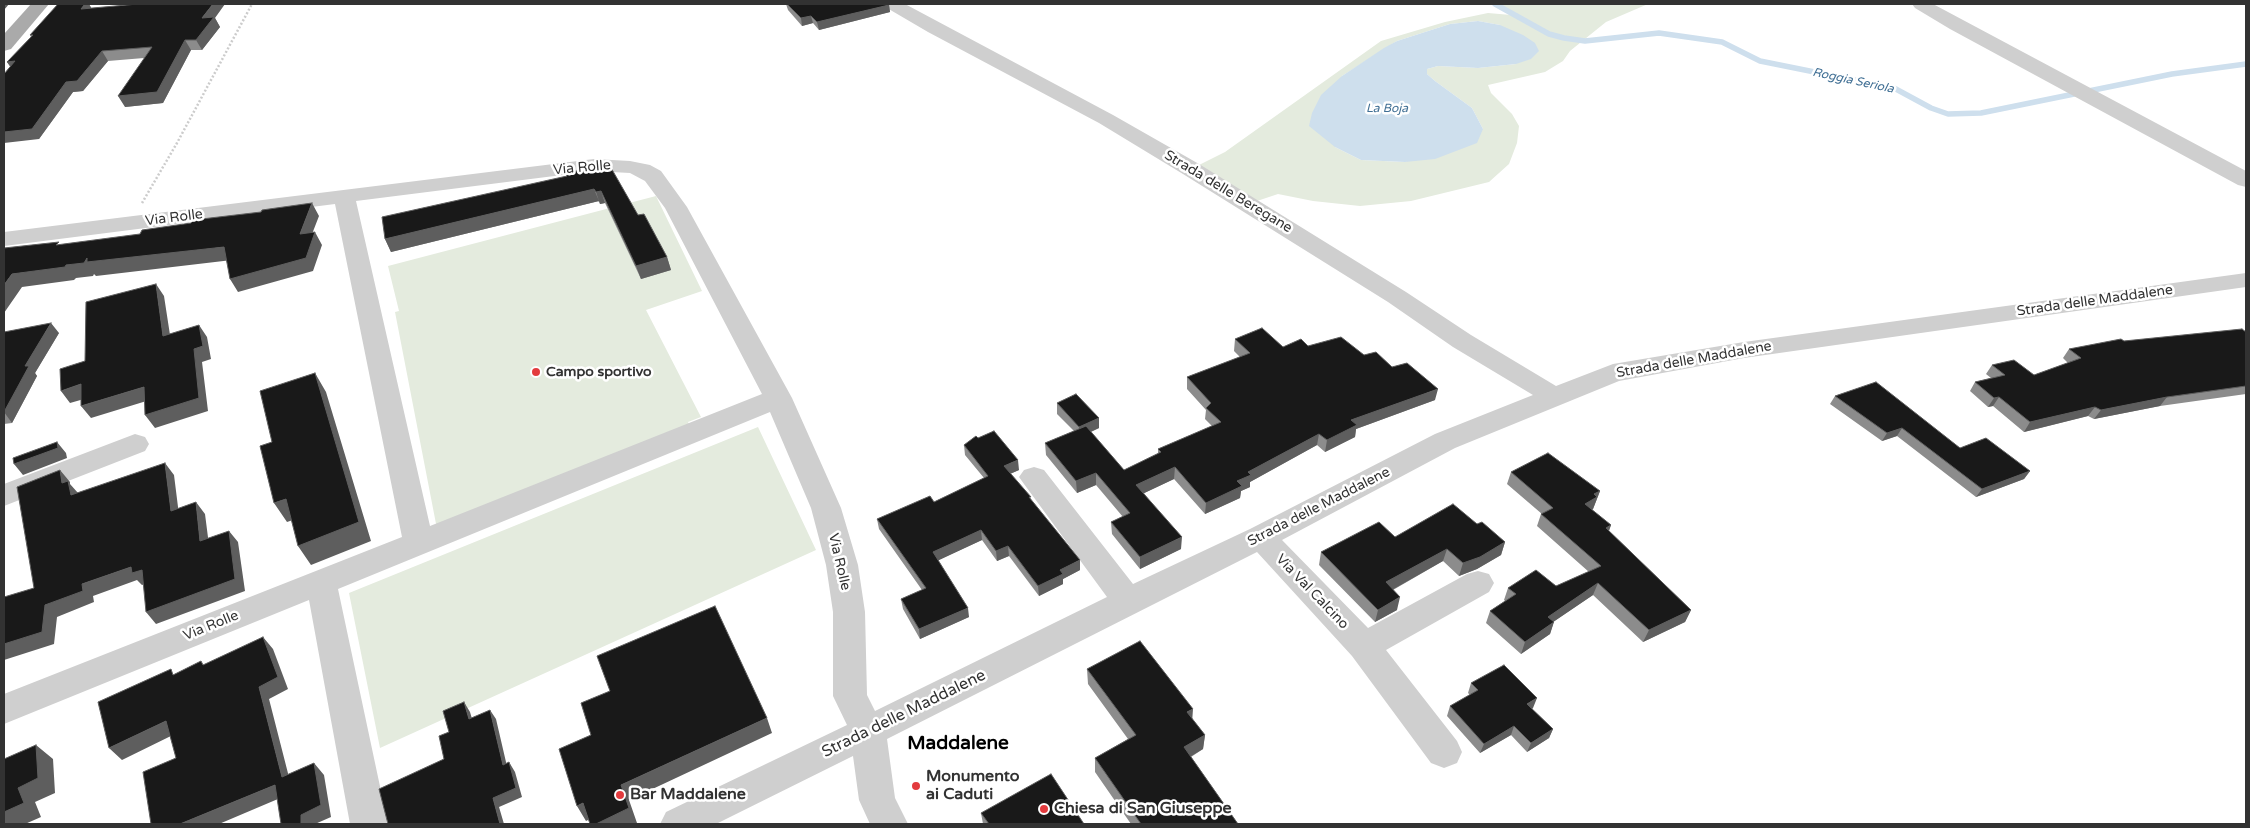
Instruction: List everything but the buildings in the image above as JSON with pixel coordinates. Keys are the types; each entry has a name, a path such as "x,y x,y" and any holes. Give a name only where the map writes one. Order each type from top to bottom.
{"main road":[{"path":"4,45 40,4"}],"street":[{"name":"Strada delle Beregane","path":"893,4 934,28 1106,119 1191,169 1397,297 1462,341 1539,386 1552,397"},
{"path":"1921,4 1956,25 2246,180"},
{"name":"Via Rolle","path":"4,239 594,164 614,164 642,170 653,176 676,207 778,398 826,508 842,565 849,612 850,696 868,731 877,800 889,824"},
{"path":"344,196 419,543"},
{"name":"Strada delle Maddalene","path":"679,824 1261,537 1445,441 1613,373 1744,350 2246,280"},
{"name":"Via Rolle","path":"4,709 778,398"},
{"path":"4,495 135,444"},
{"path":"1034,477 1128,601"},
{"name":"Via Val Calcino","path":"1261,537 1364,646 1444,752"},
{"path":"321,582 369,824"},
{"path":"1364,646 1478,583"}],"path":[{"path":"130,224 177,143 252,4"}],"shaded area":[{"path":"1493,4 1648,4 1606,22 1570,51 1563,61 1545,72 1488,85 1491,93 1512,114 1519,126 1517,143 1509,164 1489,182 1411,201 1360,206 1313,201 1278,194 1248,204 1191,169 1225,152 1381,41 1445,22 1488,13 1511,15","holes":["1478,21 1500,25 1516,64 1478,68 1438,66 1427,69 1427,74 1435,81 1472,108 1483,129 1405,162 1361,160 1335,147 1342,76 1397,41 1450,24"]},
{"name":"Campo sportivo","path":"656,196 702,291 646,310 701,417 688,422 693,432 437,529 395,312 399,311 388,266"},
{"path":"758,427 816,550 380,748 349,593"}],"water":[{"name":"La Boja","path":"1478,21 1500,25 1523,35 1535,43 1539,51 1531,59 1516,64 1478,68 1438,66 1427,69 1427,74 1435,81 1472,108 1483,129 1477,143 1435,159 1405,162 1361,160 1335,147 1309,126 1312,113 1321,95 1342,76 1384,48 1397,41 1450,24"}],"waterway":[{"name":"Roggia Seriola","path":"1495,4 1549,34 1564,38 1585,41 1659,33 1722,42 1760,61 1894,88 1931,108 1948,114 1981,113 2172,74 2246,64"}],"place":[{"name":"Campo sportivo","path":"536,372"},
{"name":"Monumento ai Caduti","path":"916,786"},
{"name":"Bar Maddalene","path":"620,795"},
{"name":"Chiesa di San Giuseppe","path":"1044,809"}],"district":[{"name":"Maddalene","path":"958,744"}]}
